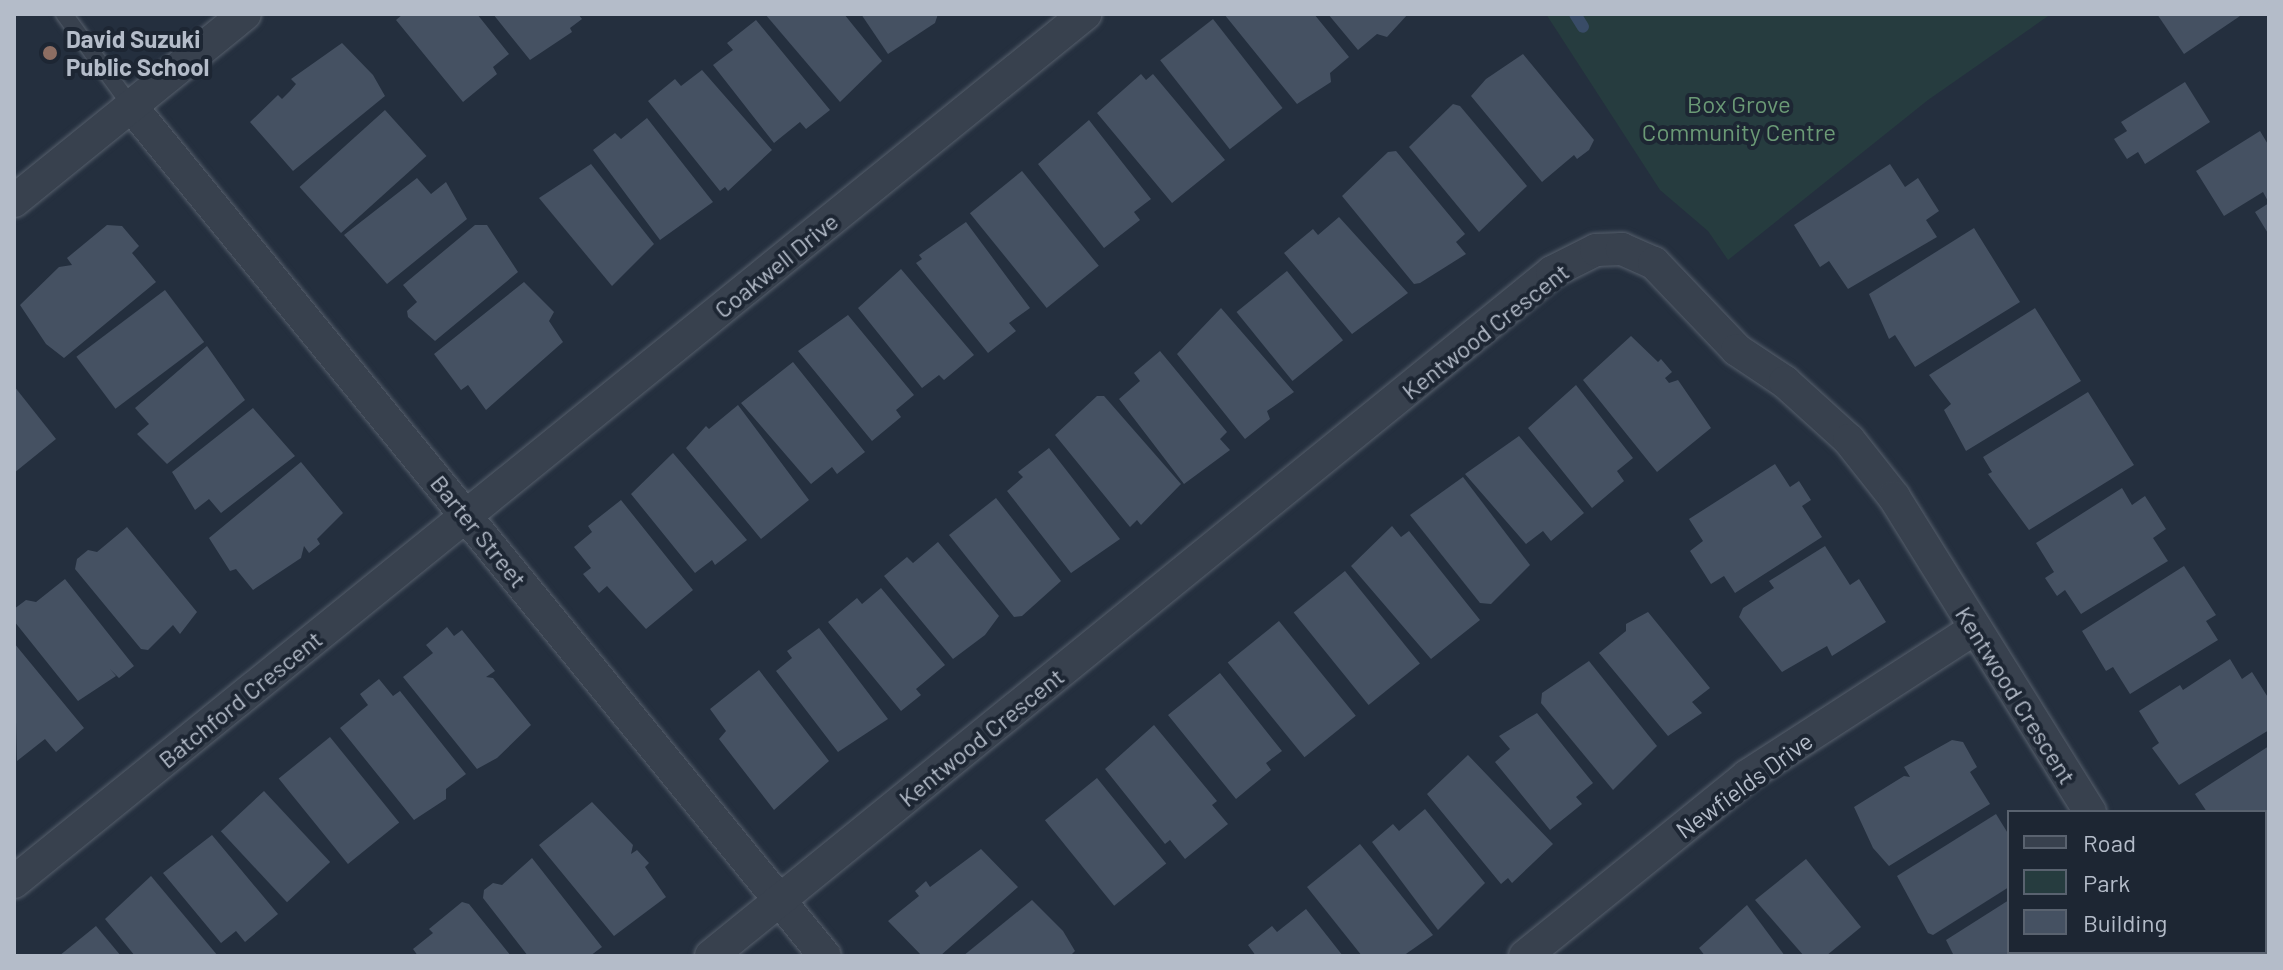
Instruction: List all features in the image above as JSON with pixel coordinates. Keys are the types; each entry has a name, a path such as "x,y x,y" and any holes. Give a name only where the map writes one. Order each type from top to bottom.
{"street":[{"path":"14,201 245,14"},
{"name":"Coakwell Drive","path":"467,516 1085,14"},
{"name":"Barter Street","path":"131,106 825,956"},
{"name":"Kentwood Crescent","path":"780,900 1552,272 1596,250 1622,249 1654,263 1719,333 1849,440 1894,497 2089,810"},
{"name":"Batchford Crescent","path":"14,882 467,516"},
{"name":"Newfields Drive","path":"1525,956 1747,776 1974,629"},
{"path":"711,956 780,900"}],"lane":[{"path":"64,14 131,106"}],"green space":[{"name":"Box Grove Community Centre","path":"1546,14 2051,14 1928,100 1728,260 1708,231 1660,190"}],"building":[{"path":"403,14 477,14 509,54 493,67 497,74 463,102 396,20"},
{"path":"493,14 578,14 582,19 570,28 572,32 530,60"},
{"path":"765,14 844,14 882,61 840,102"},
{"path":"861,14 938,14 935,23 888,54"},
{"path":"1224,14 1314,14 1349,57 1330,73 1331,82 1297,104"},
{"path":"1328,14 1408,14 1387,37 1377,34 1358,50"},
{"path":"2157,14 2243,14 2184,54"},
{"path":"1213,19 1283,108 1230,149 1160,60"},
{"path":"756,20 830,110 806,129 800,122 774,143 713,65 733,50 727,43"},
{"path":"342,43 373,75 385,96 293,171 250,122 278,95 282,99 290,91 296,84 291,79"},
{"path":"1523,54 1594,140 1589,150 1577,159 1574,155 1542,182 1471,96 1486,79"},
{"path":"702,70 772,150 728,191 725,187 720,191 648,101 675,79 681,86"},
{"path":"1141,74 1146,80 1153,74 1225,160 1172,203 1097,113"},
{"path":"2185,82 2210,122 2145,164 2138,152 2127,159 2114,139 2127,131 2121,122"},
{"path":"1453,104 1460,106 1527,186 1479,232 1409,147"},
{"path":"385,110 426,156 341,233 300,187"},
{"path":"647,118 713,202 660,240 593,150 615,133 621,139"},
{"path":"1089,120 1151,199 1134,212 1140,220 1104,248 1038,164"},
{"path":"2260,131 2269,146 2269,203 2263,192 2224,216 2196,171"},
{"path":"1396,151 1465,234 1456,242 1466,254 1414,284 1342,196 1388,152"},
{"path":"591,164 654,244 612,286 539,198"},
{"path":"1890,164 1905,187 1918,178 1939,211 1926,220 1937,237 1848,289 1829,261 1820,267 1794,225"},
{"path":"1022,171 1099,266 1047,308 970,213"},
{"path":"417,178 431,194 446,182 467,219 387,284 344,235"},
{"path":"2269,203 2269,235 2255,212"},
{"path":"1339,217 1408,293 1352,334 1284,253 1313,229 1318,235"},
{"path":"966,222 1030,308 1009,323 1016,331 988,353 916,263 922,259 919,255"},
{"path":"107,225 122,226 139,246 132,253 156,282 64,358 46,344 20,305 59,267 72,265 67,258"},
{"path":"475,225 487,225 518,272 435,341 408,317 407,311 417,302 403,285"},
{"path":"1974,228 2020,302 1915,367 1895,335 1889,339 1869,294"},
{"path":"901,269 974,355 944,380 939,375 922,388 858,308"},
{"path":"1287,271 1343,340 1292,381 1236,312"},
{"path":"524,282 554,312 549,321 563,342 486,410 468,385 461,390 434,354"},
{"path":"165,290 204,342 115,409 76,357"},
{"path":"1221,308 1294,392 1267,411 1270,419 1245,439 1177,354"},
{"path":"2035,308 2081,381 1966,451 1944,410 1951,404 1929,375"},
{"path":"848,315 914,395 896,410 901,417 872,441 798,351"},
{"path":"1631,336 1658,362 1661,359 1672,372 1665,378 1669,383 1678,380 1711,428 1657,472 1583,380"},
{"path":"207,346 245,400 167,464 137,434 149,424 135,408"},
{"path":"1160,351 1227,432 1220,439 1230,450 1184,484 1119,399 1140,381 1134,373"},
{"path":"793,362 865,452 837,474 832,467 811,484 741,403"},
{"path":"1576,385 1633,458 1617,471 1624,481 1592,508 1528,428"},
{"path":"14,386 56,439 14,473"},
{"path":"2088,392 2134,465 2029,530 1988,474 1992,472 1983,457"},
{"path":"1097,396 1104,396 1181,484 1141,525 1137,520 1130,527 1055,435"},
{"path":"738,405 809,500 761,539 686,448 706,426 709,429"},
{"path":"253,408 295,456 221,513 209,499 195,510 172,472"},
{"path":"1519,436 1584,513 1551,541 1543,531 1526,544 1465,474"},
{"path":"1049,448 1120,539 1071,573 1007,491 1023,477 1018,472"},
{"path":"673,453 747,540 715,565 712,560 695,573 631,494"},
{"path":"301,462 343,513 317,539 320,544 309,553 304,546 301,558 253,590 236,569 230,571 209,538"},
{"path":"1775,464 1790,487 1799,481 1811,500 1802,506 1822,537 1735,593 1724,576 1711,584 1690,551 1703,541 1689,519"},
{"path":"1463,477 1530,565 1491,604 1480,603 1410,515"},
{"path":"2122,488 2132,505 2145,496 2166,529 2153,538 2168,561 2081,614 2065,590 2057,596 2045,578 2054,572 2036,543"},
{"path":"996,498 1061,581 1022,616 1014,617 949,535"},
{"path":"621,500 693,590 646,629 607,586 599,593 583,574 591,568 574,547 592,532 588,526"},
{"path":"1392,526 1401,537 1409,531 1480,620 1431,659 1351,566"},
{"path":"127,527 197,612 180,634 173,625 148,650 141,649 75,569 77,559 88,550 97,552"},
{"path":"938,542 999,616 985,635 953,659 884,576 907,557 913,563"},
{"path":"1825,546 1850,585 1859,579 1886,622 1832,656 1827,646 1782,672 1739,617 1743,608 1774,588 1769,581"},
{"path":"2184,566 2216,615 2206,621 2218,640 2130,694 2113,667 2106,671 2082,631"},
{"path":"1345,571 1420,663 1369,705 1294,613"},
{"path":"65,579 134,666 119,678 110,669 116,676 78,701 14,621 14,609 26,600 36,602"},
{"path":"881,588 945,665 916,689 921,695 901,711 828,622 857,598 862,604"},
{"path":"1648,612 1710,688 1692,702 1702,713 1668,736 1599,653 1626,631 1626,624"},
{"path":"1279,621 1356,716 1304,757 1228,663"},
{"path":"447,627 454,636 462,630 495,671 486,677 493,678 531,725 497,758 477,769 403,677 433,653 426,645"},
{"path":"819,628 888,719 838,752 776,671 792,658 787,651"},
{"path":"14,643 84,728 56,752 45,739 17,761"},
{"path":"2230,659 2242,679 2252,672 2269,699 2269,730 2179,785 2152,748 2159,743 2139,711 2180,685 2183,690"},
{"path":"1589,661 1657,746 1613,790 1541,703 1542,693"},
{"path":"759,670 829,761 774,810 719,739 726,731 710,709"},
{"path":"1220,673 1282,751 1266,763 1271,770 1236,799 1168,715"},
{"path":"379,679 393,696 400,691 466,774 446,789 446,799 414,820 340,728 368,705 360,694"},
{"path":"1537,713 1593,783 1576,797 1582,804 1550,830 1495,762 1510,749 1499,736"},
{"path":"1154,725 1217,801 1212,805 1228,824 1185,859 1170,840 1165,844 1105,769"},
{"path":"330,737 399,822 348,864 279,779"},
{"path":"1952,740 1963,742 1977,767 1970,772 1990,804 1889,866 1873,848 1854,807 1904,776 1910,777 1904,767"},
{"path":"2269,746 2269,849 2267,810 2206,810 2195,794"},
{"path":"1468,755 1553,844 1512,883 1508,878 1501,884 1427,794"},
{"path":"1097,778 1166,863 1114,906 1045,820"},
{"path":"264,791 330,862 287,902 221,831"},
{"path":"592,802 633,845 631,854 637,850 649,863 645,867 666,897 614,936 539,845"},
{"path":"1425,809 1485,883 1438,930 1372,842 1393,824 1399,831"},
{"path":"1996,814 2007,832 2007,888 1933,935 1928,933 1897,876"},
{"path":"212,835 278,914 245,942 236,931 221,943 163,873"},
{"path":"1360,844 1433,935 1403,956 1362,956 1307,887"},
{"path":"981,849 1018,887 940,956 922,956 888,921 919,896 915,891 926,881 930,887"},
{"path":"532,858 602,947 590,956 528,956 483,898 484,890 493,883 502,885"},
{"path":"1806,859 1861,927 1826,956 1804,956 1755,900"},
{"path":"2269,866 2269,936 2267,932"},
{"path":"151,876 218,956 135,956 105,919"},
{"path":"1032,900 1063,931 1075,951 1070,956 963,956"},
{"path":"2007,901 2007,954 1954,956 1946,940"},
{"path":"462,902 469,904 511,956 418,956 413,949 433,933 429,929"},
{"path":"1747,905 1785,956 1705,956 1699,948"},
{"path":"1306,909 1343,956 1256,956 1248,945 1272,926 1277,932"},
{"path":"96,926 121,956 59,956"}],"waterway":[{"path":"1575,14 1583,27"}],"place":[{"name":"David Suzuki Public School","path":"50,53"}]}
